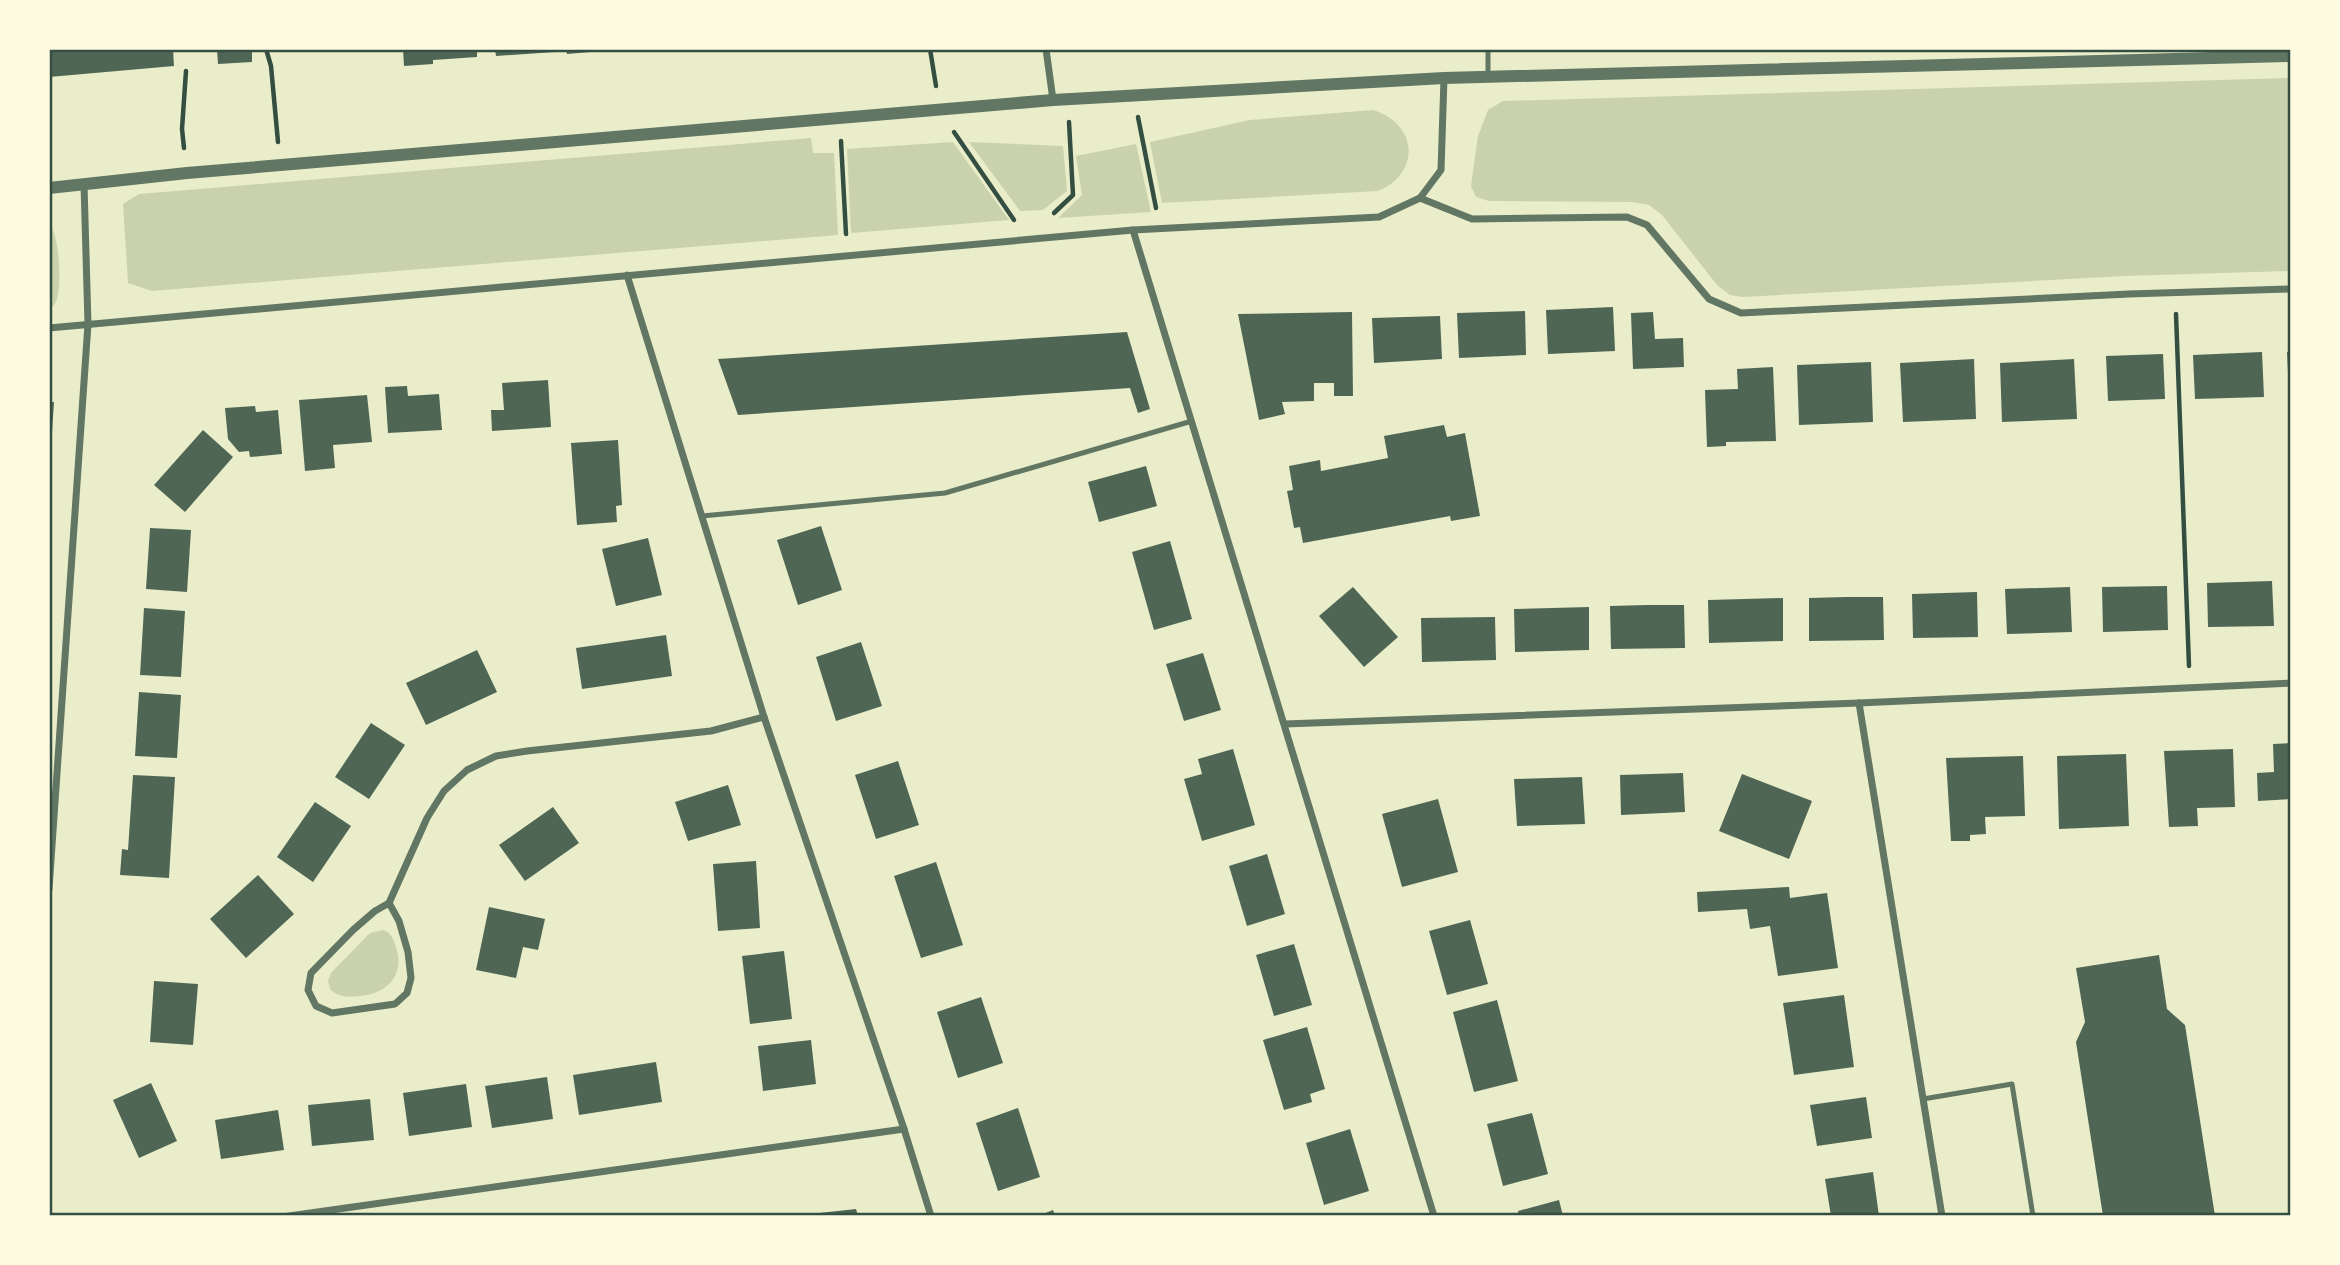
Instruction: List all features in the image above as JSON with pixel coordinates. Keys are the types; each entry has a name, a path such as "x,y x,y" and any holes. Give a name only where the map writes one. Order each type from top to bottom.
{"street":[{"path":"1046,49 1053,100"},
{"path":"49,188 187,173 1053,100 1488,76 2291,56"},
{"path":"49,327 1133,230 1379,217 1420,198 1441,170 1444,78"},
{"path":"49,889 88,324 84,183"},
{"path":"1420,198 1472,219 1627,217 1647,225 1709,299 1741,313 2291,289"},
{"path":"1133,230 1434,1216"},
{"path":"627,275 764,717 931,1216"},
{"path":"1285,724 1859,703 2291,683"},
{"path":"1859,703 1942,1216"},
{"path":"389,903 399,921 408,952 411,978 407,993 395,1004 332,1013 316,1006 308,990 311,973 353,930 389,903 427,818 444,791 467,770 496,756 711,731 764,717"},
{"path":"289,1216 904,1129"}],"lane":[{"path":"1488,49 1488,76"},
{"path":"702,516 945,494 1192,421"},
{"path":"1923,1098 2012,1084 2033,1216"}],"path":[{"path":"266,49 271,66 280,166"},
{"path":"930,49 940,110 1027,240 1073,195 1067,100"},
{"path":"186,71 182,129 187,173"},
{"path":"1134,96 1160,229"},
{"path":"840,119 847,256"},
{"path":"2175,293 2189,688"}],"green space":[{"path":"2291,78 2291,271 2124,276 1743,297 1730,295 1717,285 1662,215 1649,205 1632,202 1489,201 1476,197 1471,186 1478,136 1488,110 1503,101"},
{"path":"1373,110 1399,126 1406,137 1408,149 1402,173 1378,191 1162,203 1150,142 1250,120"},
{"path":"811,138 813,153 834,153 838,235 152,291 128,283 123,204 139,194"},
{"path":"953,142 1009,220 851,233 847,149"},
{"path":"969,142 1063,146 1067,191 1043,210 1020,211"},
{"path":"1136,144 1151,212 1058,218 1082,195 1076,156"},
{"path":"49,225 56,239 59,274 58,295 49,311"},
{"path":"383,930 392,937 398,957 396,974 392,981 379,991 361,996 344,996 333,992 328,981 331,973 370,933"}],"building":[{"path":"49,49 173,49 174,66 49,77"},
{"path":"217,49 252,49 252,62 218,64"},
{"path":"403,49 477,49 477,57 433,60 433,64 404,66"},
{"path":"495,49 554,49 555,52 496,56"},
{"path":"566,49 602,49 602,51 567,54"},
{"path":"1613,307 1615,351 1548,354 1546,310"},
{"path":"1525,311 1526,355 1459,358 1457,313"},
{"path":"1352,312 1353,396 1334,396 1334,383 1314,383 1314,401 1282,402 1285,414 1259,420 1238,314"},
{"path":"1653,312 1655,339 1683,338 1684,367 1633,369 1631,313"},
{"path":"1440,316 1442,359 1374,363 1372,318"},
{"path":"1127,332 1150,409 1138,413 1130,388 738,415 718,359"},
{"path":"2291,351 2291,392 2289,392 2287,352"},
{"path":"2262,352 2264,397 2195,399 2193,355"},
{"path":"2163,354 2165,399 2108,401 2106,356"},
{"path":"1974,359 1976,419 1903,422 1900,363"},
{"path":"2074,359 2077,419 2002,422 2000,363"},
{"path":"1871,362 1873,422 1799,425 1797,365"},
{"path":"1773,367 1776,441 1726,442 1726,446 1707,447 1705,390 1738,389 1737,369"},
{"path":"548,380 551,427 492,431 491,410 504,410 502,383"},
{"path":"407,386 408,396 439,394 442,430 388,433 385,387"},
{"path":"367,395 372,442 333,445 335,468 305,471 299,400"},
{"path":"49,402 54,402 51,448 49,448"},
{"path":"255,406 256,412 278,410 282,454 250,457 249,451 239,452 228,439 225,408"},
{"path":"1444,425 1447,437 1465,433 1480,516 1451,521 1450,516 1303,543 1300,527 1294,528 1287,491 1293,490 1289,466 1320,460 1321,471 1388,458 1384,436"},
{"path":"203,430 233,457 185,512 154,485"},
{"path":"618,440 622,505 616,506 617,522 577,525 571,443"},
{"path":"1146,466 1157,506 1099,522 1088,482"},
{"path":"821,526 842,590 798,605 777,540"},
{"path":"150,528 191,530 187,592 146,589"},
{"path":"648,538 662,595 616,606 602,549"},
{"path":"1170,541 1192,619 1154,630 1132,552"},
{"path":"2272,581 2274,626 2208,627 2207,583"},
{"path":"2167,586 2168,630 2103,632 2102,587"},
{"path":"1353,587 1398,637 1364,667 1319,616"},
{"path":"2070,587 2072,632 2007,634 2005,589"},
{"path":"1977,592 1978,637 1913,638 1912,594"},
{"path":"1883,597 1884,640 1809,641 1809,598"},
{"path":"1783,598 1783,641 1709,643 1708,600"},
{"path":"1684,605 1685,648 1611,649 1610,606"},
{"path":"1589,607 1589,650 1515,652 1514,609"},
{"path":"144,608 185,611 181,677 140,675"},
{"path":"1495,617 1496,660 1422,662 1421,618"},
{"path":"666,635 672,676 582,689 576,648"},
{"path":"861,642 882,706 836,721 816,657"},
{"path":"477,650 497,692 426,725 406,683"},
{"path":"1203,653 1221,710 1184,721 1166,664"},
{"path":"139,692 181,695 177,758 135,756"},
{"path":"371,723 405,745 369,799 335,777"},
{"path":"2291,743 2291,799 2258,801 2257,773 2274,772 2273,744"},
{"path":"1233,749 1255,825 1202,841 1184,779 1202,774 1198,759"},
{"path":"2233,749 2235,807 2197,808 2198,826 2169,827 2164,751"},
{"path":"2126,754 2129,826 2059,829 2057,756"},
{"path":"2023,756 2025,816 1985,817 1986,834 1970,835 1970,841 1951,841 1946,758"},
{"path":"898,761 919,825 876,839 855,775"},
{"path":"1683,773 1685,812 1621,815 1620,775"},
{"path":"1742,774 1812,801 1789,859 1719,831"},
{"path":"133,775 175,777 169,878 120,875 122,849 128,850"},
{"path":"1582,777 1585,824 1517,826 1514,779"},
{"path":"728,785 741,825 688,841 675,802"},
{"path":"1438,799 1458,872 1402,887 1382,814"},
{"path":"315,802 351,826 313,882 277,857"},
{"path":"553,807 579,843 525,881 499,845"},
{"path":"1267,854 1285,914 1247,926 1229,866"},
{"path":"756,861 760,928 718,931 713,864"},
{"path":"936,862 963,945 921,958 894,876"},
{"path":"258,875 294,914 246,958 210,919"},
{"path":"1789,887 1790,898 1827,893 1838,968 1778,976 1770,926 1750,929 1747,909 1698,912 1697,892"},
{"path":"489,907 545,919 538,950 523,947 516,978 476,970"},
{"path":"1470,920 1488,984 1447,995 1429,931"},
{"path":"1294,944 1312,1005 1274,1016 1256,955"},
{"path":"784,951 792,1019 750,1024 742,956"},
{"path":"2159,955 2167,1009 2185,1025 2215,1216 2103,1216 2076,1042 2085,1022 2076,968"},
{"path":"154,981 198,984 193,1045 150,1042"},
{"path":"1844,995 1854,1067 1794,1075 1783,1003"},
{"path":"981,997 1003,1063 958,1078 937,1012"},
{"path":"1497,1000 1518,1081 1474,1092 1453,1012"},
{"path":"1307,1027 1325,1089 1310,1094 1312,1102 1284,1110 1263,1040"},
{"path":"811,1040 816,1084 763,1091 758,1046"},
{"path":"656,1062 662,1102 579,1115 573,1075"},
{"path":"547,1077 553,1119 492,1128 485,1086"},
{"path":"151,1083 177,1141 139,1158 113,1100"},
{"path":"466,1084 472,1127 409,1136 403,1093"},
{"path":"1866,1097 1872,1138 1817,1146 1810,1105"},
{"path":"370,1099 374,1140 312,1146 308,1105"},
{"path":"1018,1108 1040,1177 998,1191 976,1123"},
{"path":"278,1110 284,1150 221,1159 215,1120"},
{"path":"1532,1113 1548,1174 1503,1186 1487,1124"},
{"path":"1350,1129 1369,1191 1324,1205 1306,1143"},
{"path":"1873,1172 1879,1216 1831,1216 1825,1179"},
{"path":"1559,1200 1563,1216 1519,1216 1518,1211"},
{"path":"856,1209 858,1216 810,1216 810,1214"},
{"path":"1053,1210 1055,1216 1038,1216"}]}
